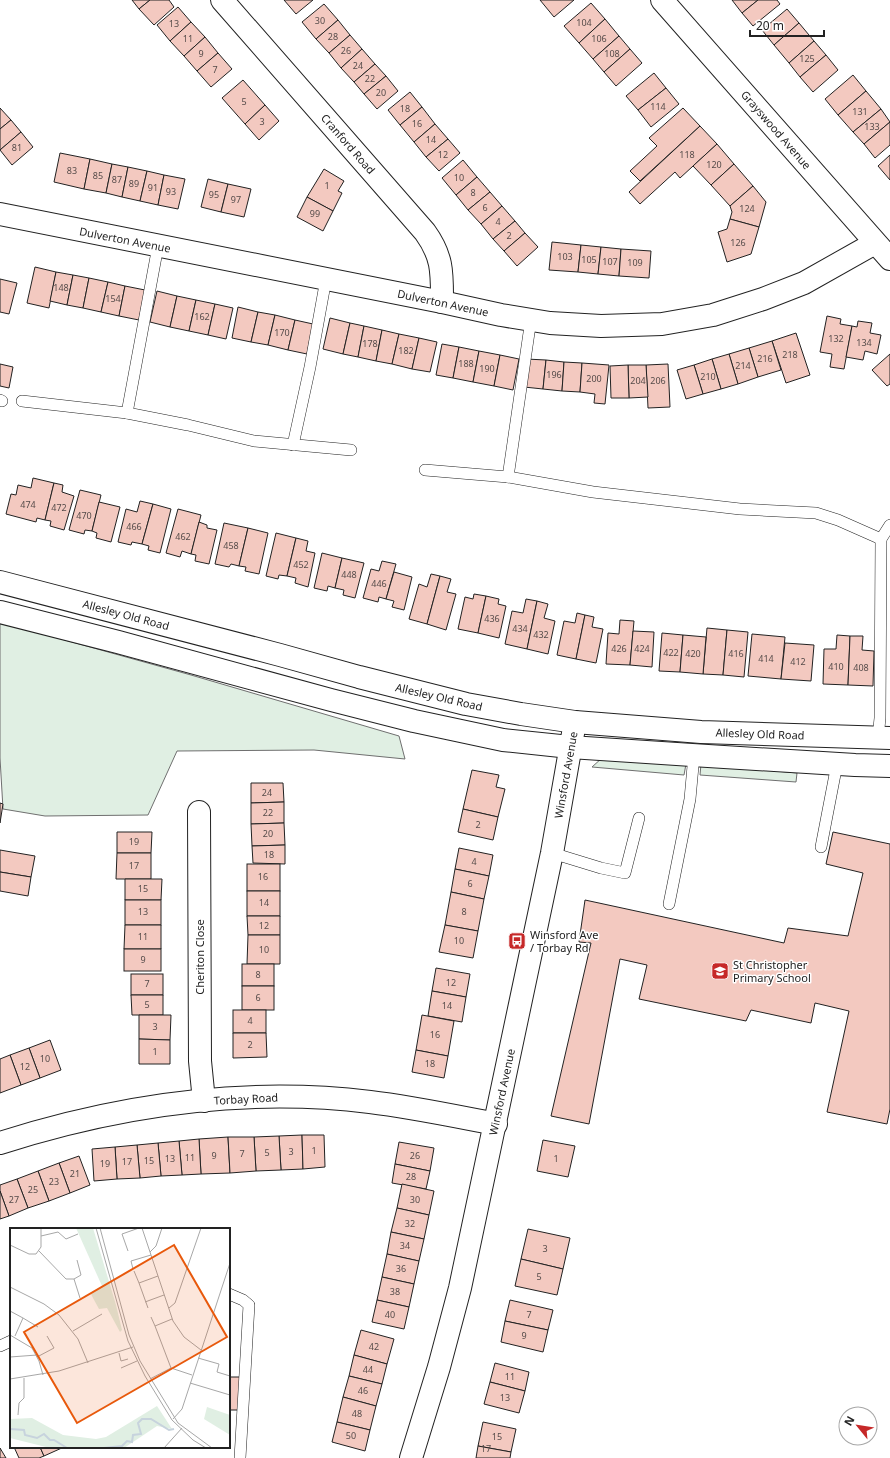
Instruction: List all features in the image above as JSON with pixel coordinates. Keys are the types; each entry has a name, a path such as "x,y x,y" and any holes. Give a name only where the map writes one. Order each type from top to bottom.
{"street":[{"name":"Cranford Road","path":"222,0 426,232 438,254 442,271 442,302"},
{"name":"Grayswood Avenue","path":"662,0 890,259"},
{"name":"Dulverton Avenue","path":"0,214 501,315 550,323 601,326 662,324 713,315 763,299 804,283 875,243"},
{"name":"Allesley Old Road","path":"0,582 466,704 575,722 701,732 884,738"},
{"path":"0,612 118,642 331,700 414,721 503,740 570,747 890,766"},
{"name":"Winsford Avenue","path":"411,1458 439,1367 460,1288 496,1124 552,853 575,722"},
{"name":"Cheriton Close","path":"199,812 200,1061 204,1101"},
{"name":"Torbay Road","path":"0,1143 76,1121 119,1112 204,1101 282,1097 370,1102 496,1124"}],"lane":[{"path":"127,413 158,246"},
{"path":"293,445 310,367 326,279"},
{"path":"508,477 531,319"},
{"path":"22,401 127,413 188,425 254,441 351,450"},
{"path":"425,470 508,477 593,492 733,509 816,513 838,520 881,539"},
{"path":"884,738 880,718 881,539 890,524"},
{"path":"669,904 690,799 694,755"},
{"path":"821,847 837,764"},
{"path":"552,853 601,868 625,873 639,818"},
{"path":"230,1294 243,1300 249,1306 240,1458"},
{"path":"0,1346 10,1341"}],"green space":[{"path":"0,622 191,675 399,736 405,759 314,750 177,751 148,815 45,816 3,809 0,758"},
{"path":"602,758 686,764 684,775 592,767"},
{"path":"701,764 797,773 796,782 700,775"}],"building":[{"path":"132,0 150,0 139,9"},
{"path":"150,0 169,0 174,7 154,25 139,9"},
{"path":"284,0 313,0 296,14"},
{"path":"540,0 574,0 554,17"},
{"path":"732,0 758,0 742,13"},
{"path":"758,0 777,0 780,4 753,26 742,13"},
{"path":"591,3 605,19 579,43 564,26"},
{"path":"324,4 338,20 316,39 302,22"},
{"path":"178,7 191,22 170,41 157,25"},
{"path":"787,9 799,23 774,45 762,30"},
{"path":"605,19 619,36 593,59 579,43"},
{"path":"338,20 350,35 329,53 316,39"},
{"path":"191,22 205,37 184,56 170,41"},
{"path":"799,23 814,41 789,63 774,45"},
{"path":"350,35 362,49 341,68 329,53"},
{"path":"619,36 630,49 604,72 593,59"},
{"path":"205,37 218,53 197,71 184,56"},
{"path":"814,41 826,55 800,77 789,63"},
{"path":"362,49 375,64 354,82 341,68"},
{"path":"630,49 642,63 616,86 604,72"},
{"path":"218,53 232,69 211,87 197,71"},
{"path":"826,55 838,70 813,92 800,77"},
{"path":"375,64 386,76 364,94 354,82"},
{"path":"654,73 666,88 638,110 626,96"},
{"path":"853,75 866,91 838,115 825,99"},
{"path":"386,76 398,91 377,109 364,94"},
{"path":"243,80 265,105 245,124 222,98"},
{"path":"666,88 679,104 651,127 638,110"},
{"path":"866,91 881,109 853,132 838,115"},
{"path":"410,92 422,107 400,125 388,110"},
{"path":"265,105 279,121 259,140 245,124"},
{"path":"422,107 435,124 414,142 400,125"},
{"path":"0,108 11,120 0,129"},
{"path":"683,108 700,126 640,181 630,171 657,146 649,138"},
{"path":"881,109 890,122 864,144 853,132"},
{"path":"11,120 21,132 0,150 0,129"},
{"path":"890,122 890,145 875,158 864,144"},
{"path":"435,124 448,139 426,157 414,142"},
{"path":"700,126 717,144 680,178 675,172 640,204 629,192"},
{"path":"21,132 33,147 12,165 0,150"},
{"path":"448,139 460,153 439,171 426,157"},
{"path":"717,144 734,164 711,185 693,166"},
{"path":"60,153 90,159 84,189 54,182"},
{"path":"890,155 890,180 878,166"},
{"path":"90,159 112,164 106,193 84,189"},
{"path":"463,160 477,177 456,195 442,178"},
{"path":"112,164 128,167 122,197 106,193"},
{"path":"734,164 753,186 730,206 711,185"},
{"path":"128,167 147,171 140,201 122,197"},
{"path":"324,169 344,181 338,191 342,193 333,211 307,197"},
{"path":"147,171 164,175 158,205 140,201"},
{"path":"164,175 185,179 178,209 158,205"},
{"path":"477,177 490,192 468,210 456,195"},
{"path":"208,179 228,184 221,212 201,207"},
{"path":"228,184 251,189 244,217 221,212"},
{"path":"753,186 766,202 759,227 730,219 732,212 730,206"},
{"path":"490,192 502,206 481,224 468,210"},
{"path":"307,197 333,211 323,231 297,217"},
{"path":"502,206 515,221 493,239 481,224"},
{"path":"730,219 759,227 751,254 727,262 718,232 727,229"},
{"path":"515,221 525,233 504,251 493,239"},
{"path":"525,233 538,247 517,266 504,251"},
{"path":"552,242 581,245 578,272 549,270"},
{"path":"581,245 601,247 598,274 578,272"},
{"path":"601,247 621,249 619,276 598,274"},
{"path":"621,249 651,251 649,278 619,276"},
{"path":"35,267 56,272 49,308 27,303"},
{"path":"56,272 73,275 67,305 50,301"},
{"path":"73,275 89,278 83,308 67,305"},
{"path":"89,278 108,282 101,312 83,308"},
{"path":"0,279 17,283 9,314 0,312"},
{"path":"108,282 125,286 119,316 101,312"},
{"path":"125,286 145,290 139,320 119,316"},
{"path":"157,291 177,296 170,327 150,322"},
{"path":"177,296 196,300 189,331 170,327"},
{"path":"196,300 215,304 208,335 189,331"},
{"path":"215,304 233,308 226,339 208,335"},
{"path":"238,307 258,312 251,342 232,338"},
{"path":"258,312 275,315 268,345 251,342"},
{"path":"275,315 295,320 288,350 268,345"},
{"path":"827,316 841,319 840,324 852,326 844,369 830,367 832,354 820,352"},
{"path":"330,318 350,323 343,354 323,349"},
{"path":"295,320 313,324 307,354 288,350"},
{"path":"858,321 872,323 870,333 881,335 877,354 865,351 863,360 846,357 852,326 857,327"},
{"path":"350,323 364,326 358,357 343,354"},
{"path":"364,326 382,330 376,361 358,357"},
{"path":"382,330 399,334 392,364 376,361"},
{"path":"796,333 810,375 786,383 772,341"},
{"path":"399,334 419,338 412,369 392,364"},
{"path":"419,338 437,342 430,372 412,369"},
{"path":"772,341 781,370 758,377 749,348"},
{"path":"442,344 459,347 453,378 436,375"},
{"path":"459,347 479,351 473,382 453,378"},
{"path":"749,348 758,377 738,384 729,354"},
{"path":"479,351 500,355 494,386 473,382"},
{"path":"729,354 738,384 721,389 712,359"},
{"path":"890,354 890,384 887,386 872,370"},
{"path":"500,355 519,359 513,390 494,386"},
{"path":"526,359 546,360 543,389 524,387"},
{"path":"712,359 721,389 703,394 694,365"},
{"path":"546,360 564,362 562,391 543,389"},
{"path":"564,362 582,363 580,392 562,391"},
{"path":"582,363 609,365 605,404 594,403 595,394 580,392"},
{"path":"0,364 13,367 9,388 0,386"},
{"path":"668,364 670,407 648,408 646,365"},
{"path":"628,365 646,365 648,397 629,398"},
{"path":"628,365 629,398 611,398 610,366"},
{"path":"694,365 703,394 686,399 677,370"},
{"path":"33,478 54,483 45,520 37,518 36,522 6,514 11,494 16,495 18,485 31,488"},
{"path":"54,483 63,485 62,492 74,496 64,530 50,526 51,521 45,520"},
{"path":"80,490 101,495 92,531 85,530 84,534 69,530"},
{"path":"140,501 153,504 142,544 132,542 131,545 118,542 126,509 137,512"},
{"path":"99,502 120,507 111,542 96,538 97,533 92,531"},
{"path":"153,504 171,509 160,553 148,550 149,546 142,544"},
{"path":"178,509 201,515 191,554 182,551 180,557 166,553"},
{"path":"199,522 207,525 207,528 217,530 209,564 195,561 196,555 191,554"},
{"path":"224,523 248,528 239,566 231,564 229,567 215,564"},
{"path":"248,528 268,533 259,574 245,571 246,567 239,566"},
{"path":"276,533 296,538 287,576 279,575 278,579 266,576"},
{"path":"296,538 308,541 306,551 315,553 308,587 295,583 296,578 287,576"},
{"path":"322,553 342,558 335,588 328,586 327,591 314,588"},
{"path":"342,558 364,563 355,598 343,595 344,590 335,588"},
{"path":"382,561 396,564 386,599 379,597 378,602 363,598 371,569 379,571"},
{"path":"394,572 412,577 404,610 392,607 394,601 386,599"},
{"path":"431,574 440,576 427,624 409,619 419,584 427,587"},
{"path":"440,576 451,579 447,592 456,594 446,630 427,624"},
{"path":"474,594 486,596 478,633 458,629 465,597 473,599"},
{"path":"486,596 499,599 498,604 506,606 499,638 478,633"},
{"path":"526,599 537,601 527,649 505,644 512,611 523,613"},
{"path":"537,601 548,604 544,618 555,621 548,654 527,649"},
{"path":"577,613 585,615 576,659 557,655 564,621 575,623"},
{"path":"585,615 594,617 592,627 603,629 596,663 576,659"},
{"path":"620,620 634,621 630,665 606,664 608,633 619,634"},
{"path":"707,628 727,630 723,675 703,674"},
{"path":"727,630 748,632 744,677 723,675"},
{"path":"633,631 654,632 652,667 630,665"},
{"path":"662,633 683,635 680,672 659,671"},
{"path":"752,634 785,637 781,679 748,676"},
{"path":"683,635 706,637 703,674 680,672"},
{"path":"837,635 850,636 848,685 823,684 824,649 836,649"},
{"path":"850,636 863,636 862,650 874,651 873,686 848,685"},
{"path":"785,643 814,645 811,681 781,679"},
{"path":"472,770 499,775 496,787 505,789 498,817 463,809"},
{"path":"251,783 283,783 284,802 251,803"},
{"path":"284,802 284,823 251,824 251,803"},
{"path":"0,803 3,804 0,823"},
{"path":"463,809 498,817 493,840 458,832"},
{"path":"284,823 285,845 252,846 251,824"},
{"path":"117,832 152,832 151,853 117,853"},
{"path":"833,832 890,844 890,1109 887,1124 827,1112 849,1011 815,1003 811,1023 751,1010 746,1021 639,999 647,965 620,959 589,1124 551,1116 591,943 579,942 585,900 784,943 788,928 848,936 863,873 826,864"},
{"path":"285,845 285,864 253,863 252,846"},
{"path":"459,848 493,855 489,876 455,869"},
{"path":"0,850 35,856 31,877 0,872"},
{"path":"117,853 151,853 151,879 116,879"},
{"path":"247,864 280,864 280,891 247,891"},
{"path":"455,869 489,876 484,899 451,892"},
{"path":"0,872 31,877 28,896 0,891"},
{"path":"125,879 162,879 161,900 125,900"},
{"path":"247,891 280,891 280,916 247,916"},
{"path":"451,892 484,899 478,931 445,925"},
{"path":"125,900 161,900 161,925 125,925"},
{"path":"247,916 280,916 280,935 248,935"},
{"path":"125,925 161,925 161,949 124,949"},
{"path":"445,925 478,931 473,958 439,952"},
{"path":"248,935 280,935 280,964 247,964"},
{"path":"124,949 161,949 161,971 124,971"},
{"path":"242,964 274,964 274,986 242,986"},
{"path":"436,968 470,974 466,997 432,991"},
{"path":"131,974 163,974 163,995 131,995"},
{"path":"242,986 274,986 274,1010 242,1010"},
{"path":"432,991 466,997 462,1022 428,1016"},
{"path":"131,995 163,995 163,1015 132,1015"},
{"path":"233,1010 266,1010 266,1033 233,1033"},
{"path":"139,1015 171,1015 170,1040 139,1039"},
{"path":"422,1015 454,1021 448,1056 416,1050"},
{"path":"233,1033 266,1033 267,1057 233,1058"},
{"path":"139,1039 170,1040 170,1064 139,1064"},
{"path":"50,1040 61,1070 40,1078 29,1048"},
{"path":"29,1048 40,1078 21,1085 10,1055"},
{"path":"416,1050 448,1056 444,1078 412,1072"},
{"path":"10,1055 21,1085 0,1093 0,1059"},
{"path":"302,1135 303,1169 281,1170 279,1136"},
{"path":"302,1135 324,1135 325,1167 303,1169"},
{"path":"279,1136 281,1170 256,1171 254,1137"},
{"path":"228,1137 230,1173 201,1174 199,1139"},
{"path":"228,1137 254,1137 256,1171 230,1173"},
{"path":"199,1139 201,1174 182,1175 179,1141"},
{"path":"543,1140 575,1146 568,1177 537,1171"},
{"path":"179,1141 182,1175 161,1176 158,1143"},
{"path":"399,1142 434,1148 430,1171 395,1164"},
{"path":"158,1143 161,1176 140,1178 137,1145"},
{"path":"137,1145 140,1178 117,1179 115,1147"},
{"path":"115,1147 117,1179 94,1181 92,1149"},
{"path":"79,1156 90,1185 70,1193 59,1163"},
{"path":"59,1163 70,1193 49,1201 38,1171"},
{"path":"395,1164 430,1171 426,1189 392,1183"},
{"path":"38,1171 49,1201 28,1208 17,1179"},
{"path":"17,1179 28,1208 9,1216 0,1191 0,1185"},
{"path":"402,1184 434,1191 429,1215 397,1208"},
{"path":"0,1191 9,1216 0,1219"},
{"path":"397,1208 429,1215 424,1239 391,1232"},
{"path":"528,1229 570,1238 563,1269 521,1259"},
{"path":"391,1232 424,1239 419,1261 387,1254"},
{"path":"387,1254 419,1261 414,1284 382,1277"},
{"path":"521,1259 563,1269 557,1295 515,1286"},
{"path":"382,1277 414,1284 409,1307 377,1300"},
{"path":"377,1300 409,1307 404,1329 372,1322"},
{"path":"510,1300 553,1310 548,1330 505,1321"},
{"path":"505,1321 548,1330 543,1352 501,1342"},
{"path":"361,1330 394,1339 387,1364 354,1355"},
{"path":"354,1355 387,1364 382,1384 349,1376"},
{"path":"495,1363 529,1372 525,1391 490,1382"},
{"path":"349,1376 382,1384 376,1406 343,1397"},
{"path":"230,1377 240,1377 239,1410 230,1410"},
{"path":"490,1382 525,1391 519,1413 484,1404"},
{"path":"343,1397 376,1406 370,1430 337,1422"},
{"path":"337,1422 370,1430 365,1451 332,1442"},
{"path":"483,1422 516,1429 511,1452 478,1446"},
{"path":"478,1446 511,1452 510,1458 476,1458"},
{"path":"0,1448 6,1458 0,1458"},
{"path":"14,1448 40,1448 44,1456 39,1458 19,1458"},
{"path":"40,1448 62,1448 44,1456"}],"place":[{"name":"Winsford Ave / Torbay Rd","path":"517,941"},
{"name":"St Christopher Primary School","path":"720,971"}]}
